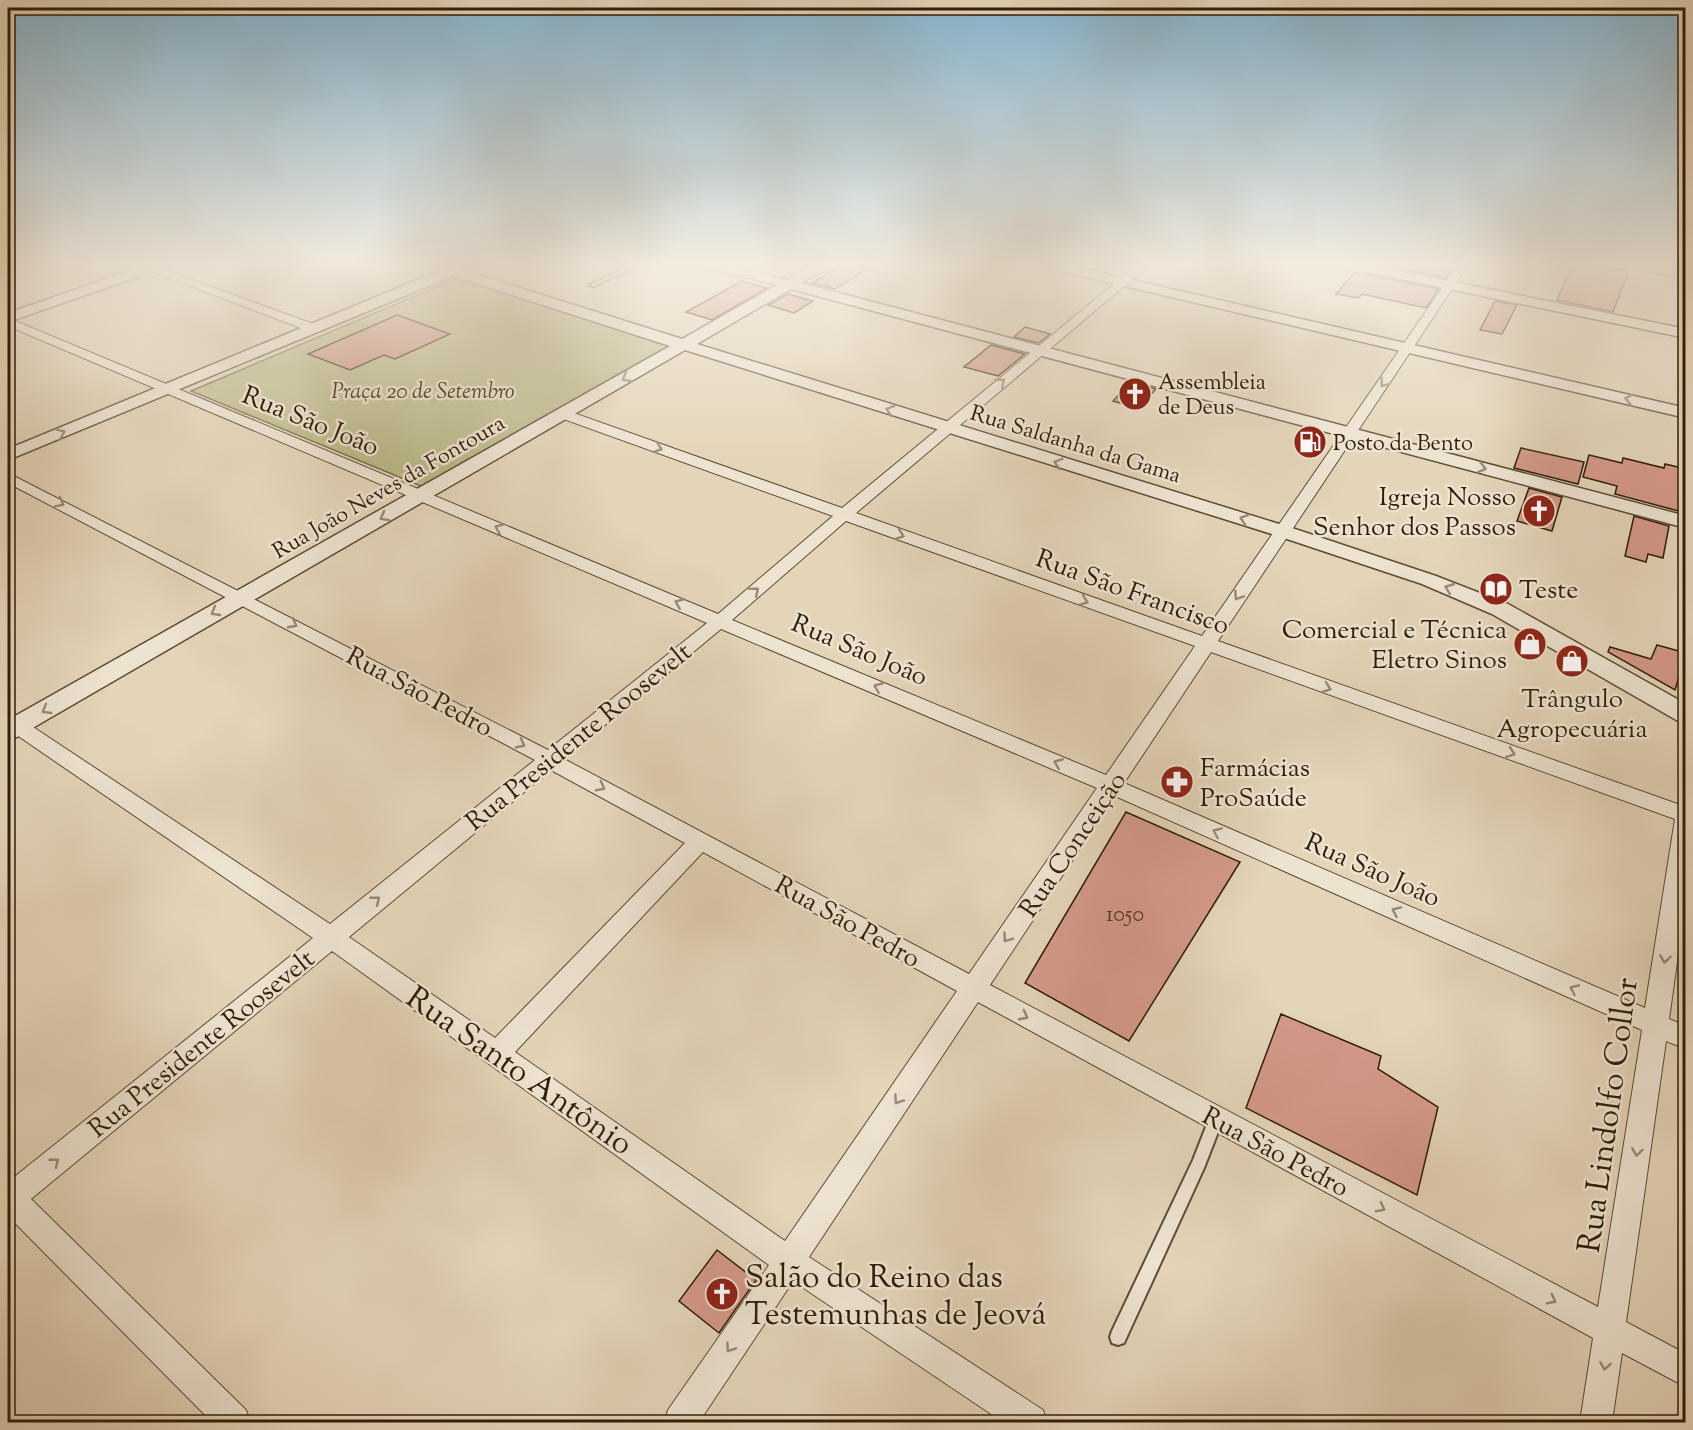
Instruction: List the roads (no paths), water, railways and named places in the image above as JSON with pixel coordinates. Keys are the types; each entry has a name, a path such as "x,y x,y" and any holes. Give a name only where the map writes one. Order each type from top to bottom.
{"street":[{"name":"Rua São João","path":"34,332 164,390 1112,786 1686,1038"},
{"path":"8,455 308,332"},
{"name":"Rua Saldanha da Gama","path":"650,332 945,428 1282,531 1429,580 1500,609 1686,715"},
{"name":"Rua João Neves da Fontoura","path":"10,726 421,496 707,332"},
{"path":"971,332 1686,522"},
{"name":"Rua Presidente Roosevelt","path":"8,1199 720,621 945,428 1062,332"},
{"path":"1342,332 1686,412"},
{"name":"Rua Conceição","path":"680,1422 1419,332"},
{"name":"Rua São Francisco","path":"563,414 1686,817"},
{"name":"Rua São Pedro","path":"8,477 550,759 972,989 1686,1371"},
{"name":"Rua Santo Antônio","path":"10,726 331,937 789,1261 1031,1422"},
{"name":"Rua Lindolfo Collor","path":"1596,1422 1686,817"},
{"path":"496,1054 700,841"},
{"path":"8,1199 42,1229 234,1422"}],"lane":[{"path":"1118,1337 1199,1163 1216,1119"}],"place":[{"name":"Assembleia de Deus","path":"1135,394"},
{"name":"Posto da Bento","path":"1310,442"},
{"name":"Igreja Nosso Senhor dos Passos","path":"1539,511"},
{"name":"Teste","path":"1496,589"},
{"name":"Comercial e Técnica Eletro Sinos","path":"1530,644"},
{"name":"Trângulo Agropecuária","path":"1572,661"},
{"name":"Farmácias ProSaúde","path":"1177,782"},
{"name":"Salão do Reino das Testemunhas de Jeová","path":"722,1294"}],"park label":[{"name":"Praça 20 de Setembro","path":"423,390"}]}
